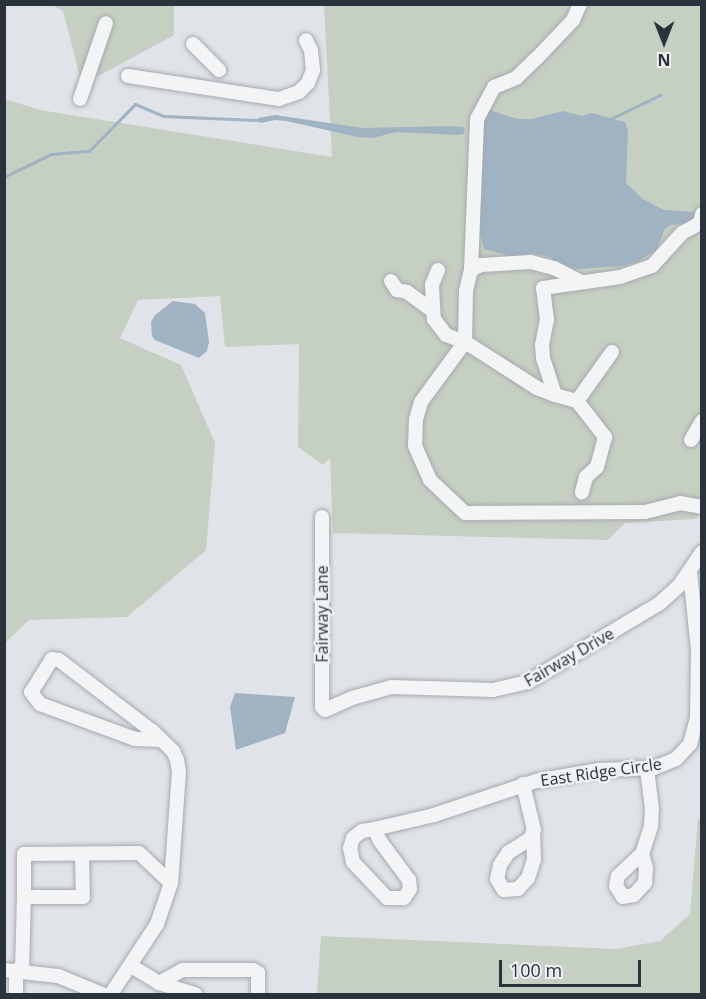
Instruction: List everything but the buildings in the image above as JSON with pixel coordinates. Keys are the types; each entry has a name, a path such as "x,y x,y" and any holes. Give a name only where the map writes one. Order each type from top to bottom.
{"street":[{"path":"580,4 573,20 537,58 516,78 494,87 477,119 471,270 466,291 465,342 421,402 416,419 415,446 430,480 465,513 645,512 680,503 702,507"},
{"path":"80,99 106,23"},
{"path":"128,76 279,99 299,92 308,83 313,70 311,50 306,40"},
{"path":"193,44 219,70"},
{"path":"555,395 543,358 542,345 547,320 543,288 620,278 652,266 682,233 701,219"},
{"path":"471,270 481,265 531,262 554,268 580,282"},
{"path":"438,270 432,285 432,310 439,329 446,335 465,342 537,388 577,401 605,437 597,467 586,477 582,492"},
{"path":"391,281 397,290 407,292 432,310"},
{"path":"577,401 612,352"},
{"path":"691,440 702,421"},
{"name":"Fairway Lane","path":"322,517 322,699 324,710"},
{"name":"Fairway Drive","path":"324,710 371,691 392,687 493,690 528,682 660,603 673,593 690,573 702,552"},
{"name":"East Ridge Circle","path":"374,829 410,880 410,889 404,898 387,898 353,862 350,848 353,838 362,831 434,815 523,784 579,773 646,769 676,759 690,744 695,731 698,650 690,573"},
{"path":"111,994 157,924 171,882 179,772 173,751 161,740 112,699 55,658 31,692 40,704 135,739 161,740"},
{"path":"642,855 649,833 652,809 646,769"},
{"path":"523,784 534,824 533,835"},
{"path":"16,994 14,970 24,897 24,854 139,853 171,882"},
{"path":"24,897 83,897 82,854"},
{"path":"131,966 159,983 195,994"},
{"path":"14,970 58,976 102,994"},
{"path":"159,983 182,970 253,970 258,973 258,994"}],"green space":[{"path":"52,5 174,5 174,35 82,85 63,11"},
{"path":"324,5 701,5 702,511 695,519 625,523 608,540 333,533 330,458 323,465 298,447 299,344 225,347 220,296 138,300 120,338 181,365 215,443 206,550 127,617 29,620 5,643 5,99 40,110 332,157"},
{"path":"698,819 702,819 701,994 317,994 321,936 616,949 660,941 690,914"}],"water":[{"path":"489,110 518,119 532,119 563,111 582,116 591,113 625,122 628,130 626,183 643,199 664,210 697,212 698,222 671,225 665,229 657,249 639,261 623,266 578,269 560,265 550,257 532,253 513,257 484,249 476,216 484,116"},
{"path":"275,115 363,128 449,126 463,127 465,130 464,134 458,135 396,132 373,138 358,137 286,121 275,120 260,123 258,118"},
{"path":"173,301 195,304 205,313 209,342 207,351 199,358 155,340 152,336 151,322 155,315"},
{"path":"235,693 295,697 285,733 236,750 230,707"}],"waterway":[{"path":"608,120 660,95"},
{"path":"4,177 51,154 89,151 135,104 163,116 260,120"}]}
